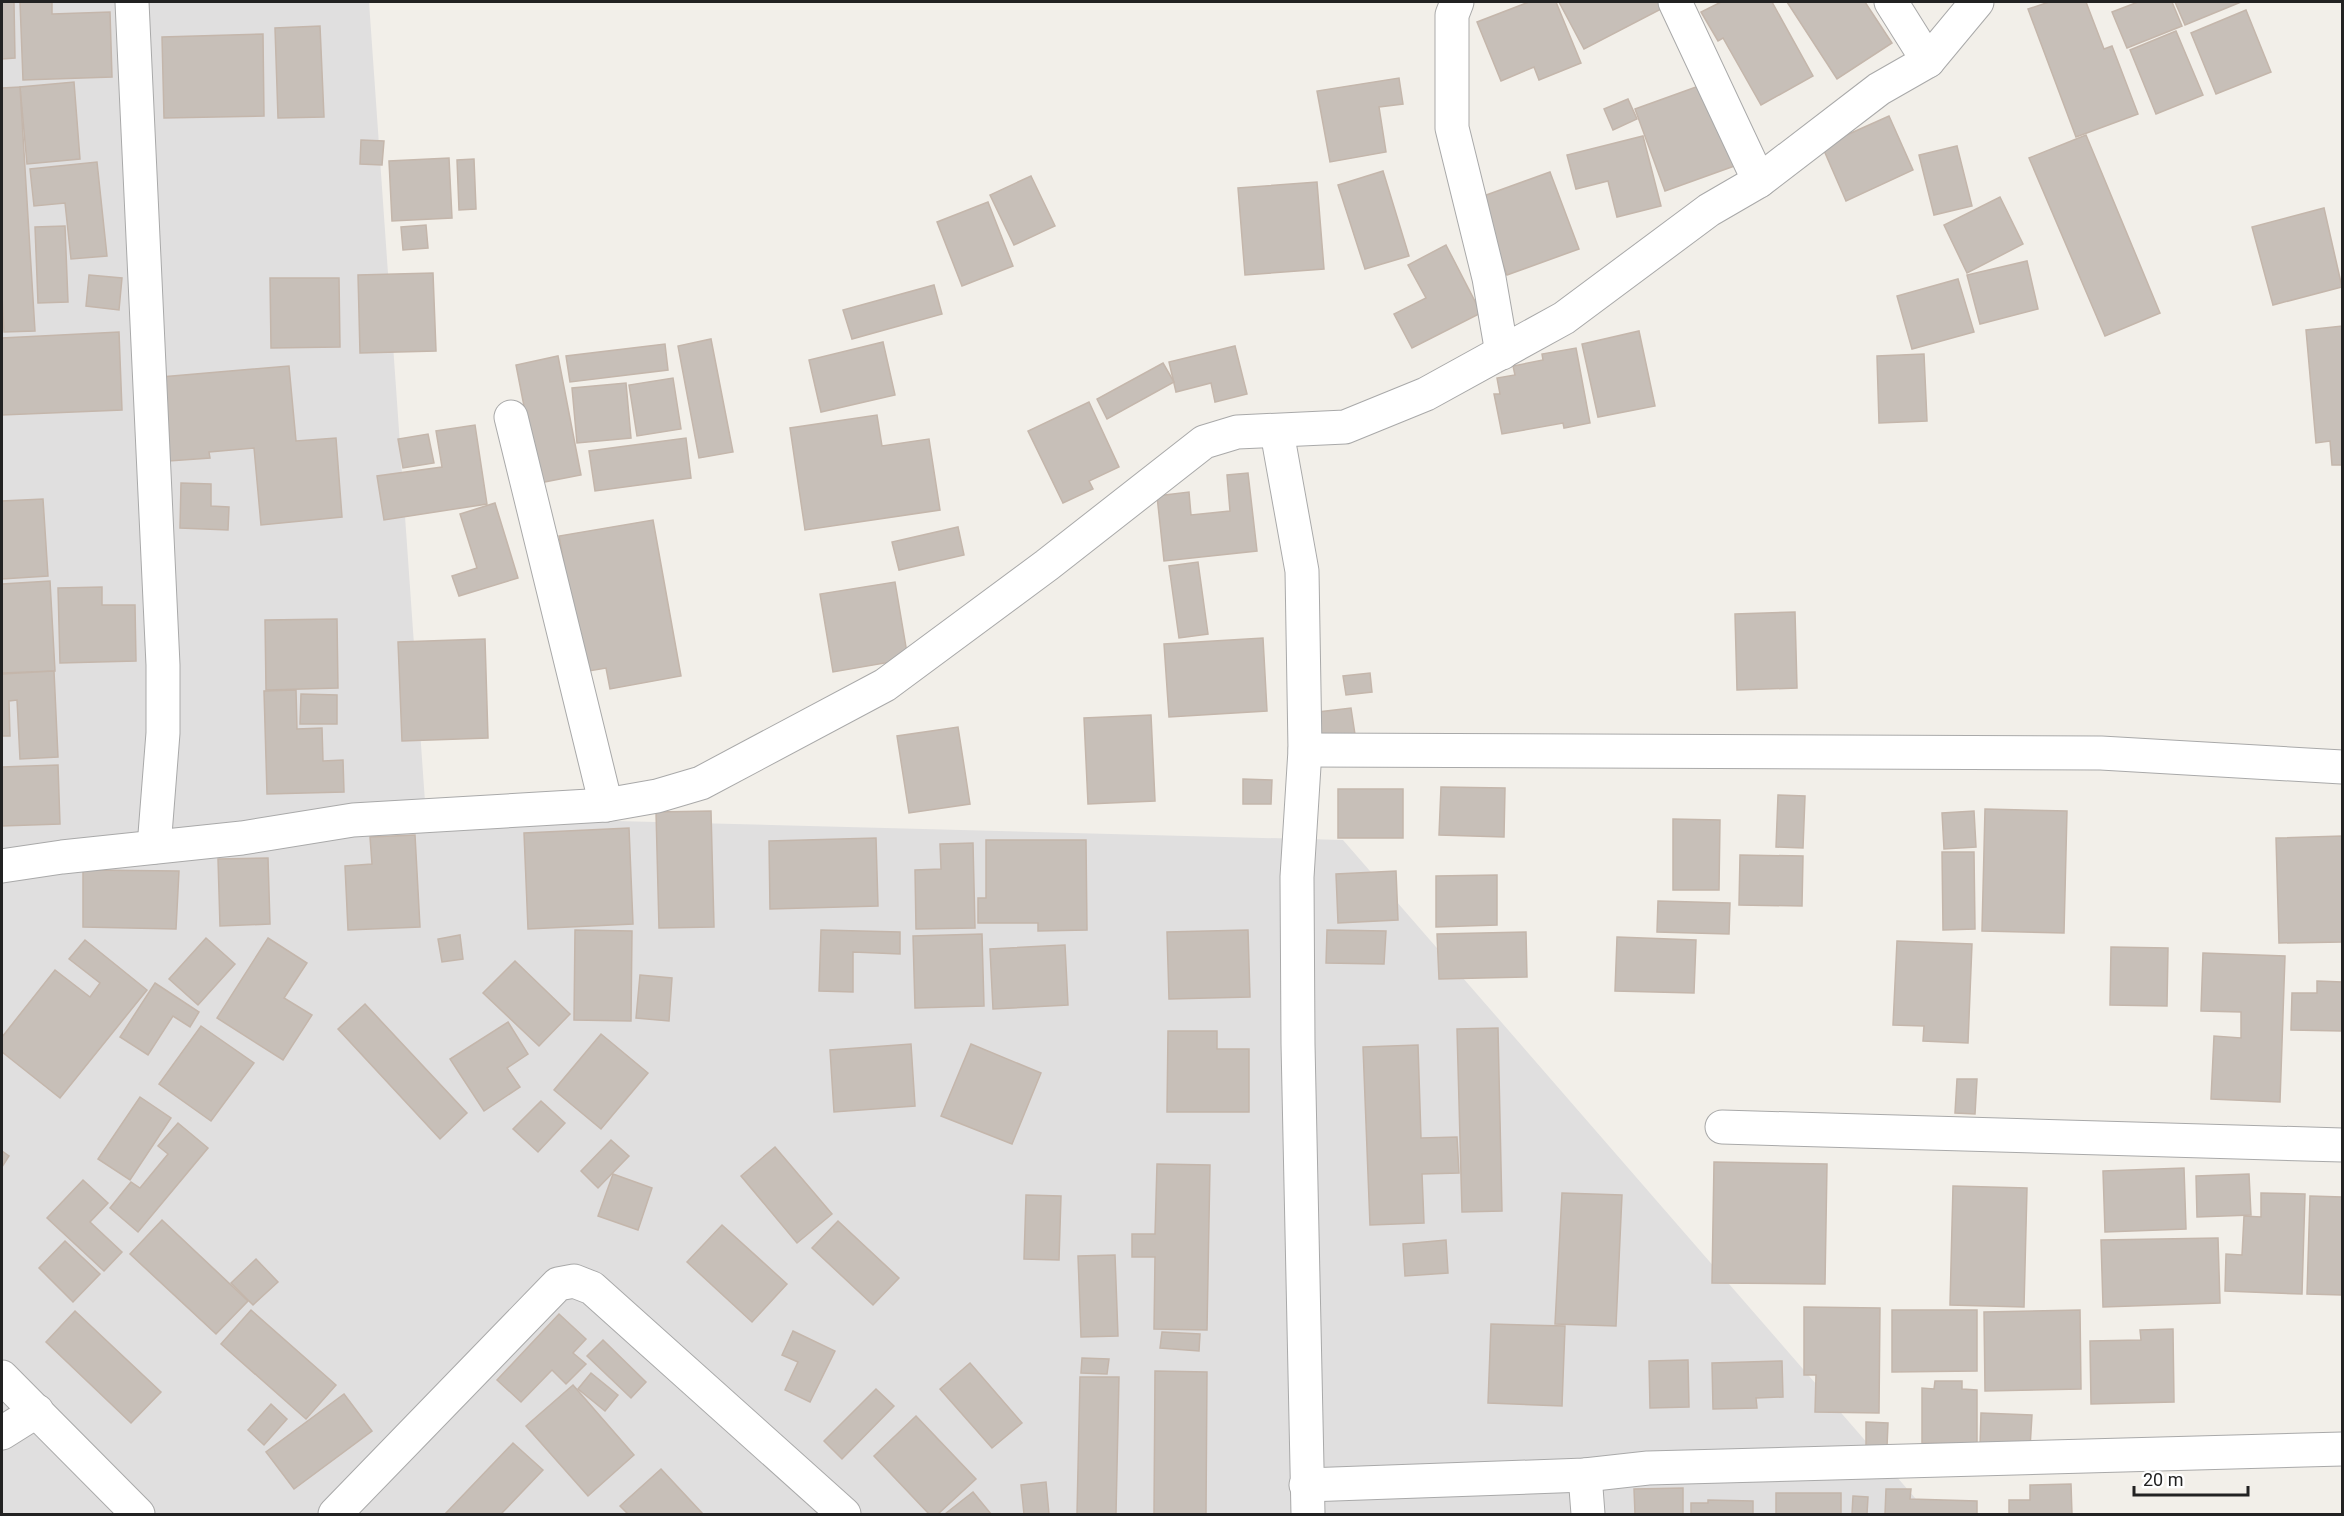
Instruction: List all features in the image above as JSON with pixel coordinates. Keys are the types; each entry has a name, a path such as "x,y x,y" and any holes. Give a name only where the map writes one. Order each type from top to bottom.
{"street":[{"path":"132,2 163,664 163,733 154,847"},
{"path":"1457,2 1452,15 1452,128 1489,278 1502,353"},
{"path":"1675,2 1760,181"},
{"path":"1891,2 1928,61"},
{"path":"2,866 242,838 353,820 606,805 657,796 700,783 885,685 1047,565 1204,442 1237,432 1277,432 1344,427 1426,394 1564,318 1709,210 1760,181 1879,88 1928,61 1977,2"},
{"path":"512,417 606,805"},
{"path":"1277,432 1302,571 1305,750 1297,877 1307,1500 1585,1476 1648,1468 2343,1449"},
{"path":"1305,750 2101,753 2343,767"},
{"path":"1722,1127 2343,1145"},
{"path":"335,1515 558,1284 574,1281 592,1288 844,1515"},
{"path":"2,1377 138,1515"},
{"path":"2,1433 37,1411"},
{"path":"1585,1476 1588,1515"}],"shaded area":[{"path":"2,2 369,2 426,816 1343,840 1929,1514 2,1514"}],"building":[{"path":"2,2 14,2 15,58 2,59"},
{"path":"20,2 52,2 52,14 110,12 112,77 23,80"},
{"path":"1529,2 1556,2 1581,63 1539,80 1534,67 1501,81 1477,22"},
{"path":"1559,2 1662,2 1665,7 1584,49"},
{"path":"1721,2 1772,2 1813,76 1761,105 1723,38 1718,41 1701,12"},
{"path":"1787,2 1865,2 1892,43 1837,79"},
{"path":"2049,2 2086,2 2104,49 2112,46 2138,114 2076,137 2028,9"},
{"path":"2138,2 2172,2 2182,26 2127,48 2112,12"},
{"path":"2175,2 2241,2 2185,25"},
{"path":"2246,10 2271,72 2216,94 2191,33"},
{"path":"320,26 324,117 278,118 275,28"},
{"path":"2176,31 2203,95 2156,114 2130,50"},
{"path":"263,34 264,116 164,118 162,37"},
{"path":"1399,78 1403,104 1379,107 1386,152 1330,162 1317,91"},
{"path":"74,82 80,159 27,164 20,87"},
{"path":"1710,82 1740,164 1665,191 1635,109"},
{"path":"20,87 35,331 4,332 2,88"},
{"path":"1628,99 1637,119 1613,130 1604,109"},
{"path":"1889,116 1913,170 1846,201 1822,146"},
{"path":"2086,135 2160,313 2105,336 2029,158"},
{"path":"1643,136 1661,206 1617,217 1608,181 1576,189 1567,155"},
{"path":"361,140 384,141 382,165 360,164"},
{"path":"1957,146 1972,206 1934,215 1919,155"},
{"path":"449,158 452,218 392,221 389,161"},
{"path":"474,159 476,209 459,210 457,160"},
{"path":"97,162 107,256 71,259 65,203 34,206 30,169"},
{"path":"1383,171 1409,256 1365,269 1338,185"},
{"path":"1550,172 1579,249 1507,275 1478,198"},
{"path":"1031,176 1055,226 1014,245 990,195"},
{"path":"1317,182 1324,269 1245,275 1238,188"},
{"path":"2000,197 2023,244 1967,273 1944,225"},
{"path":"988,202 1013,266 962,286 937,222"},
{"path":"2324,208 2342,287 2273,305 2252,227"},
{"path":"426,225 428,248 403,250 401,227"},
{"path":"65,226 68,302 38,303 35,227"},
{"path":"1446,245 1481,313 1412,348 1394,314 1426,298 1408,265"},
{"path":"2027,261 2038,309 1980,324 1967,275"},
{"path":"433,273 436,351 360,353 358,275"},
{"path":"89,275 122,278 119,310 86,306"},
{"path":"270,278 339,278 340,347 271,348"},
{"path":"1958,279 1974,332 1912,349 1897,296"},
{"path":"934,285 942,314 852,339 843,310"},
{"path":"2342,326 2342,465 2332,465 2330,441 2316,443 2306,330"},
{"path":"1639,331 1655,406 1598,417 1582,344"},
{"path":"119,332 122,410 2,415 2,338"},
{"path":"711,339 733,452 699,458 678,346"},
{"path":"883,342 895,395 821,412 809,360"},
{"path":"665,344 668,370 570,382 566,356"},
{"path":"1235,346 1247,394 1215,402 1211,383 1176,392 1169,362"},
{"path":"1576,348 1590,423 1564,428 1563,423 1502,434 1494,394 1500,394 1497,378 1515,375 1513,366 1543,360 1542,354"},
{"path":"1924,354 1927,421 1879,423 1877,356"},
{"path":"558,356 581,475 539,483 516,365"},
{"path":"1163,363 1174,382 1107,419 1097,399"},
{"path":"289,366 296,441 336,438 342,517 261,525 254,448 209,452 210,458 169,461 161,377"},
{"path":"673,378 681,429 637,436 629,385"},
{"path":"626,383 631,438 577,443 572,388"},
{"path":"1089,402 1119,467 1089,481 1093,489 1063,503 1028,431"},
{"path":"877,415 882,446 929,439 940,510 805,530 790,428"},
{"path":"475,425 487,504 384,520 377,476 442,467 436,431"},
{"path":"428,434 434,463 403,468 398,439"},
{"path":"686,438 691,478 595,491 589,451"},
{"path":"1248,473 1257,551 1164,561 1157,496 1189,492 1191,515 1230,511 1227,475"},
{"path":"181,483 211,484 211,506 229,507 228,530 180,528"},
{"path":"43,499 48,576 2,579 2,501"},
{"path":"495,503 518,578 459,596 452,576 477,568 460,514"},
{"path":"653,520 681,676 610,689 606,668 583,672 559,536"},
{"path":"958,527 964,555 899,570 892,542"},
{"path":"1198,562 1208,634 1179,638 1169,566"},
{"path":"50,581 55,671 2,673 2,584"},
{"path":"895,582 908,659 833,672 820,594"},
{"path":"102,587 102,605 135,605 136,661 60,663 58,588"},
{"path":"1795,612 1797,688 1737,690 1735,614"},
{"path":"337,619 338,688 266,690 265,620"},
{"path":"1263,638 1267,711 1169,717 1164,644"},
{"path":"485,639 488,738 402,741 398,642"},
{"path":"54,671 58,757 20,759 17,700 9,701 10,736 2,736 2,674"},
{"path":"1370,673 1372,692 1346,695 1343,676"},
{"path":"296,690 297,729 322,728 323,761 343,760 344,792 267,794 264,691"},
{"path":"301,694 337,695 337,724 300,724"},
{"path":"1351,708 1356,741 1322,745 1318,712"},
{"path":"1151,715 1155,801 1088,804 1084,718"},
{"path":"958,727 970,804 909,813 897,736"},
{"path":"58,765 60,824 2,826 2,767"},
{"path":"1243,779 1272,780 1271,804 1243,804"},
{"path":"1441,787 1505,788 1504,837 1439,835"},
{"path":"1338,789 1403,789 1403,838 1338,838"},
{"path":"1778,795 1805,796 1803,848 1776,847"},
{"path":"1985,809 2067,811 2064,933 1982,931"},
{"path":"711,811 714,927 659,928 656,812"},
{"path":"1974,811 1976,847 1944,849 1942,813"},
{"path":"1673,819 1720,820 1719,890 1673,890"},
{"path":"629,828 633,924 528,929 524,833"},
{"path":"415,835 420,927 348,930 345,866 372,864 370,837"},
{"path":"2342,836 2342,942 2279,943 2276,838"},
{"path":"876,838 878,906 770,909 769,841"},
{"path":"986,840 1086,840 1087,930 1038,931 1038,923 978,923 978,898 986,898"},
{"path":"973,843 975,928 916,929 915,870 941,869 940,844"},
{"path":"1942,852 1974,852 1975,929 1943,930"},
{"path":"1740,855 1803,856 1802,906 1739,905"},
{"path":"268,858 270,924 220,926 218,859"},
{"path":"83,870 179,871 176,929 83,927"},
{"path":"1396,871 1398,920 1338,923 1336,874"},
{"path":"1497,875 1497,925 1436,927 1436,876"},
{"path":"1658,901 1730,903 1729,934 1657,932"},
{"path":"575,930 632,931 631,1021 574,1020"},
{"path":"821,930 900,932 900,954 853,952 853,992 819,991"},
{"path":"1248,930 1250,997 1169,999 1167,932"},
{"path":"1327,930 1386,931 1384,964 1326,963"},
{"path":"1526,932 1527,977 1439,979 1437,934"},
{"path":"982,934 984,1006 915,1008 913,936"},
{"path":"460,935 463,959 442,962 438,939"},
{"path":"1617,937 1696,940 1694,993 1615,991"},
{"path":"206,938 235,964 198,1005 169,979"},
{"path":"268,938 307,963 284,998 312,1015 283,1060 217,1018"},
{"path":"85,940 147,990 60,1098 2,1052 2,1037 55,970 90,997 100,983 69,959"},
{"path":"1897,941 1972,944 1968,1043 1923,1041 1924,1026 1893,1025"},
{"path":"1065,945 1068,1005 993,1009 990,949"},
{"path":"2111,947 2168,948 2167,1006 2110,1005"},
{"path":"2203,953 2285,956 2280,1102 2211,1099 2214,1036 2241,1038 2241,1012 2201,1011"},
{"path":"515,961 570,1014 539,1046 483,993"},
{"path":"640,975 672,978 669,1021 636,1018"},
{"path":"2317,981 2342,982 2342,1031 2291,1030 2292,993 2317,993"},
{"path":"155,983 199,1012 190,1027 173,1016 148,1055 120,1037"},
{"path":"365,1004 467,1113 440,1139 338,1029"},
{"path":"508,1022 528,1054 507,1068 520,1087 484,1111 450,1059"},
{"path":"201,1026 254,1063 211,1121 159,1084"},
{"path":"1498,1028 1502,1211 1462,1212 1457,1029"},
{"path":"1168,1031 1217,1031 1217,1049 1249,1049 1249,1112 1167,1112"},
{"path":"601,1034 648,1073 601,1129 554,1090"},
{"path":"911,1044 915,1106 834,1112 830,1050"},
{"path":"971,1044 1041,1073 1012,1144 941,1116"},
{"path":"1418,1045 1421,1138 1457,1137 1459,1173 1422,1174 1424,1223 1370,1225 1363,1047"},
{"path":"1957,1079 1977,1079 1975,1114 1955,1113"},
{"path":"140,1097 171,1118 130,1180 98,1159"},
{"path":"541,1101 565,1123 538,1152 513,1129"},
{"path":"178,1123 208,1148 138,1232 110,1208 131,1182 140,1188 168,1154 158,1146"},
{"path":"611,1140 629,1156 598,1188 581,1171"},
{"path":"775,1147 832,1214 797,1243 741,1176"},
{"path":"2,1151 9,1156 2,1167"},
{"path":"1714,1162 1827,1164 1825,1284 1712,1283"},
{"path":"1157,1164 1210,1165 1207,1330 1154,1329 1155,1257 1132,1257 1132,1234 1155,1234"},
{"path":"2184,1168 2186,1229 2105,1232 2103,1171"},
{"path":"613,1174 652,1188 638,1230 598,1216"},
{"path":"2249,1174 2251,1215 2197,1217 2196,1176"},
{"path":"83,1180 108,1203 90,1222 122,1252 104,1271 47,1218"},
{"path":"1953,1186 2027,1188 2024,1307 1950,1305"},
{"path":"1562,1193 1622,1195 1616,1326 1555,1324"},
{"path":"2261,1193 2305,1194 2302,1294 2225,1291 2226,1254 2242,1255 2244,1216 2261,1217"},
{"path":"1026,1195 1061,1196 1059,1260 1024,1259"},
{"path":"2310,1196 2342,1197 2342,1295 2307,1294"},
{"path":"162,1220 248,1301 216,1334 130,1254"},
{"path":"838,1221 899,1278 873,1305 812,1248"},
{"path":"722,1225 787,1284 752,1322 687,1262"},
{"path":"2218,1238 2220,1303 2103,1307 2101,1240"},
{"path":"1446,1240 1448,1273 1405,1276 1403,1244"},
{"path":"65,1241 100,1274 73,1302 39,1268"},
{"path":"1115,1255 1118,1336 1081,1337 1078,1256"},
{"path":"256,1259 278,1282 253,1305 231,1283"},
{"path":"1804,1307 1880,1308 1879,1413 1815,1412 1816,1375 1804,1375"},
{"path":"251,1310 336,1385 306,1419 221,1344"},
{"path":"1892,1310 1977,1310 1977,1371 1892,1372"},
{"path":"2080,1310 2081,1389 1985,1391 1984,1312"},
{"path":"75,1311 161,1392 131,1423 46,1342"},
{"path":"559,1314 586,1339 573,1353 586,1364 566,1384 552,1370 521,1402 497,1380"},
{"path":"1491,1324 1565,1326 1562,1406 1488,1403"},
{"path":"2173,1329 2174,1402 2091,1404 2090,1341 2141,1340 2140,1330"},
{"path":"793,1331 835,1351 810,1402 785,1390 798,1362 782,1355"},
{"path":"1162,1332 1200,1334 1199,1351 1160,1348"},
{"path":"603,1340 646,1382 631,1398 587,1356"},
{"path":"1082,1358 1109,1359 1107,1374 1081,1373"},
{"path":"1688,1360 1689,1407 1650,1408 1649,1361"},
{"path":"1782,1361 1783,1397 1756,1398 1757,1408 1713,1409 1712,1363"},
{"path":"970,1363 1022,1423 992,1448 940,1389"},
{"path":"1155,1371 1207,1372 1206,1514 1154,1514"},
{"path":"591,1373 618,1395 605,1411 578,1389"},
{"path":"1080,1377 1119,1377 1116,1514 1077,1514"},
{"path":"1935,1381 1962,1381 1962,1389 1977,1390 1977,1444 1922,1443 1922,1388 1934,1389"},
{"path":"573,1385 634,1455 588,1496 526,1426"},
{"path":"876,1389 894,1406 842,1459 824,1441"},
{"path":"344,1394 372,1431 294,1489 266,1452"},
{"path":"271,1404 287,1419 264,1445 248,1430"},
{"path":"1981,1413 2032,1415 2030,1448 1980,1447"},
{"path":"916,1416 976,1479 938,1514 929,1514 874,1456"},
{"path":"1866,1422 1888,1423 1887,1447 1866,1446"},
{"path":"513,1443 543,1470 501,1514 445,1514"},
{"path":"661,1469 703,1514 628,1514 620,1506"},
{"path":"1046,1482 1049,1514 1024,1514 1021,1485"},
{"path":"2071,1484 2072,1514 2009,1514 2009,1500 2030,1500 2030,1485"},
{"path":"1683,1488 1683,1514 1635,1514 1634,1489"},
{"path":"1886,1489 1911,1489 1910,1499 1977,1501 1977,1514 1885,1514"},
{"path":"973,1492 991,1514 945,1514"},
{"path":"1776,1493 1841,1493 1841,1514 1776,1514"},
{"path":"1853,1496 1868,1497 1867,1514 1852,1514"},
{"path":"1708,1500 1753,1501 1753,1514 1691,1514 1691,1503 1708,1503"}]}
